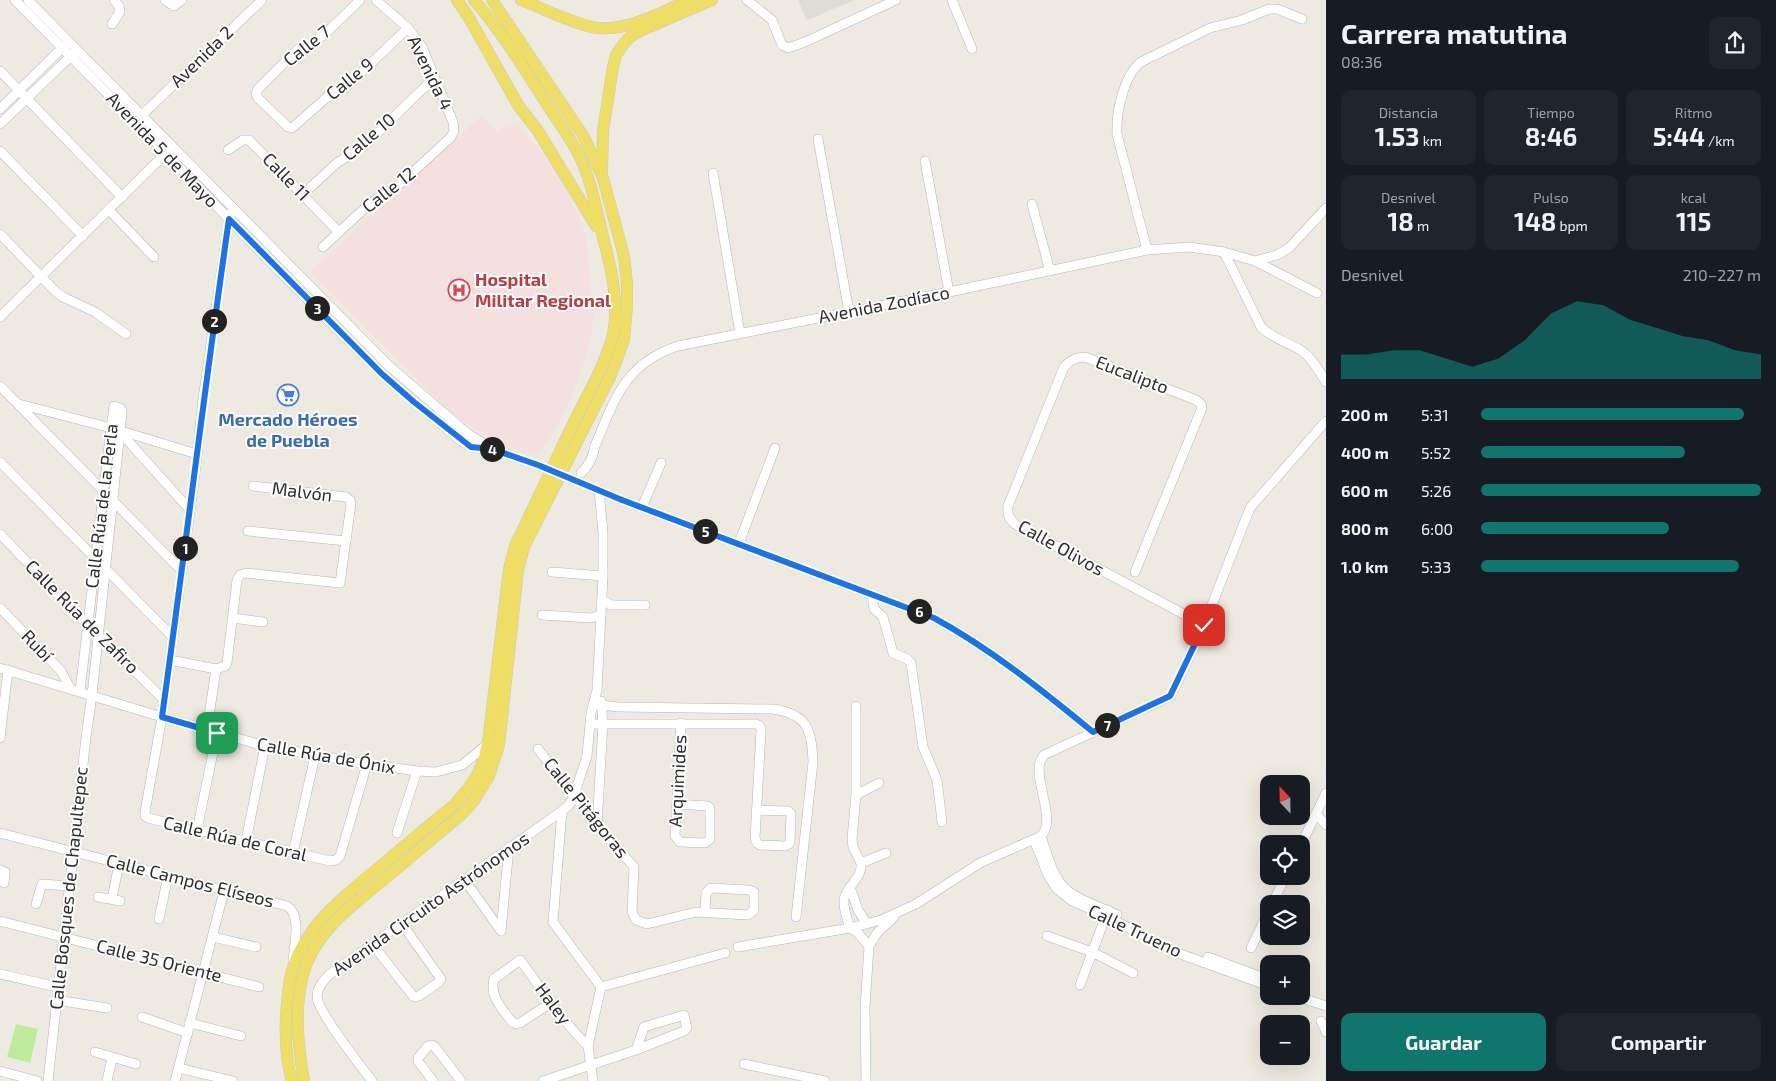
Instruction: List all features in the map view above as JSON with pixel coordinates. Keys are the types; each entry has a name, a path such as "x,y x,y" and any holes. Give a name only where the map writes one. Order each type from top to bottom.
{"main road":[{"path":"457,0 518,105 538,131 588,212 605,244"},
{"path":"474,0 540,93 580,158 605,244 613,285 612,337 577,430"},
{"path":"292,1081 289,1072 285,1030 287,997 293,967 313,929 336,903 453,806 468,789 480,767 488,742 510,569 519,546 577,430 611,375 624,340 628,306 624,256 602,178 584,137 575,122 492,0"},
{"path":"521,0 587,26 605,28 634,22 690,0"},
{"path":"602,178 603,131 613,66 619,50 630,37 640,31 712,0"},
{"path":"304,1081 298,1046 298,1006 303,974 312,954 333,923 461,815 473,802 489,776 499,746 519,546"}],"street":[{"name":"Avenida 5 de Mayo","path":"15,0 28,4 69,41 74,53 197,186 382,374 471,447 492,449"},
{"path":"112,24 120,12 119,6 114,0"},
{"path":"165,0 174,6 182,0"},
{"name":"Avenida 2","path":"142,115 262,0"},
{"name":"Calle 7","path":"292,128 288,127 256,94 258,90 297,50 324,35 360,0"},
{"name":"Avenida 4","path":"376,0 408,28 422,47 453,122 454,131"},
{"path":"747,0 772,20 782,45 788,48 896,0"},
{"path":"952,0 972,49"},
{"name":"Avenida 5 de Mayo","path":"28,4 62,48 74,53"},
{"path":"1147,250 1116,134 1118,109 1134,67 1210,28 1242,20 1272,8 1302,19"},
{"name":"Calle 9","path":"292,128 326,98 346,87 408,28"},
{"path":"0,109 69,41"},
{"path":"0,124 74,53"},
{"path":"0,71 122,197"},
{"name":"Calle 10","path":"303,194 337,163 367,143 434,78"},
{"name":"Avenida 5 de Mayo","path":"114,95 142,115 389,366 467,433 492,449 579,477 599,490 642,507 924,613 962,633 1036,687 1093,732"},
{"name":"Calle 12","path":"323,247 368,205 401,183 454,131"},
{"path":"818,139 849,312"},
{"name":"Calle 11","path":"228,150 243,140 250,140 339,232"},
{"path":"0,151 83,236"},
{"path":"1,315 166,153"},
{"path":"925,161 949,292"},
{"path":"713,173 740,333"},
{"path":"197,186 205,179"},
{"path":"1032,204 1050,271"},
{"path":"162,717 203,399 229,219 233,208"},
{"path":"1255,261 1277,255 1289,248 1326,208"},
{"path":"109,210 154,257"},
{"path":"0,234 63,298 95,312 126,334"},
{"name":"Avenida Zodíaco","path":"579,477 589,464 617,395 625,382 636,369 664,350 678,346 1147,250 1189,246 1224,252 1255,261 1317,293"},
{"path":"1224,252 1261,327 1268,334 1302,351 1315,364 1326,382"},
{"name":"Eucalipto","path":"1064,367 1078,357 1085,358 1196,400 1201,404 1201,413 1136,572"},
{"name":"Calle Olivos","path":"1064,367 1008,506 1007,513 1010,519 1015,524 1204,625"},
{"path":"0,386 112,502 182,571"},
{"path":"414,402 420,394"},
{"path":"18,404 197,454"},
{"path":"866,1081 865,1007 869,946 877,933 900,913 980,863 1037,838 1046,829 1040,771 1040,762 1044,755 1170,696 1204,625 1250,508 1326,421"},
{"path":"116,430 190,510"},
{"name":"Calle Rúa de la Perla","path":"80,691 104,493 116,430"},
{"name":"Calle Rúa de la Perla","path":"92,695 112,502 116,430"},
{"path":"739,543 775,448"},
{"path":"0,462 173,637"},
{"path":"642,507 661,463"},
{"name":"Malvón","path":"253,486 346,497 350,500 351,504 346,541"},
{"path":"596,825 603,723 603,706 597,690 603,576 603,533 599,490"},
{"path":"208,730 220,668 227,663 237,580 240,575 340,583 346,541 248,531"},
{"name":"Calle Rúa de Zafiro","path":"0,534 164,700"},
{"path":"552,572 603,576"},
{"path":"872,595 874,609 885,620 893,653 907,659 911,663 923,747 937,780 942,822"},
{"path":"602,600 611,605 645,605"},
{"name":"Rubí","path":"0,608 61,671 70,688"},
{"path":"0,615 11,618"},
{"path":"542,615 591,618 601,615"},
{"path":"232,618 263,622"},
{"path":"170,660 220,668"},
{"path":"0,738 4,669"},
{"name":"Calle Rúa de Ónix","path":"4,669 265,746 417,772 436,772 453,768 470,759 488,742"},
{"name":"Avenida Circuito Astrónomos","path":"372,1081 322,1012 317,997 322,982 330,974 570,804 587,756 593,704 597,690"},
{"name":"Calle Bosques de Chapultepec","path":"48,1081 92,695"},
{"path":"593,704 618,707 773,709 787,711 801,718 809,730 813,743 813,762 796,917"},
{"path":"856,706 856,795 852,839 853,847 862,868 844,899 844,905 850,928 857,932 869,946"},
{"name":"Calle Rúa de Coral","path":"162,717 144,812 145,816 293,853 330,861 336,860 340,856 367,764"},
{"path":"591,724 681,723 756,724 760,726 755,838 760,845 785,846 789,844 791,814 788,811 757,810"},
{"name":"Arquimides","path":"677,804 707,806 711,811 710,839 708,842 680,842 675,836 681,723"},
{"path":"197,830 217,733"},
{"path":"246,842 265,746"},
{"name":"Calle Pitágoras","path":"538,749 596,825 634,867 632,912 636,920 647,924 696,912 705,912"},
{"path":"293,853 316,756"},
{"path":"397,833 417,772"},
{"path":"856,795 879,783"},
{"path":"1306,835 1326,793"},
{"name":"Avenida Circuito Astrónomos","path":"562,811 553,922 601,987"},
{"path":"1316,814 1326,825"},
{"name":"Calle Campos Elíseos","path":"0,833 290,908 296,919 293,967"},
{"name":"Calle Trueno","path":"1037,838 1051,873 1068,891 1176,951 1260,983"},
{"path":"464,879 501,931 509,847"},
{"path":"861,863 886,853"},
{"path":"98,897 116,900 119,863"},
{"path":"0,870 5,872 4,883"},
{"path":"159,919 168,876"},
{"path":"36,904 42,884 69,886"},
{"path":"850,887 858,910 867,924"},
{"path":"711,888 749,890 754,892 754,910 752,914 705,912 706,893 711,888"},
{"path":"175,1081 224,891"},
{"path":"738,947 850,928 900,913"},
{"path":"1080,985 1107,913"},
{"name":"Calle Trueno","path":"1107,913 1179,946 1260,977"},
{"name":"Calle 35 Oriente","path":"0,921 259,987"},
{"path":"373,945 413,996 419,996 439,982 441,979 402,924"},
{"path":"1251,948 1260,930"},
{"path":"212,936 256,947"},
{"path":"1047,936 1092,952 1133,974"},
{"path":"593,1081 588,1046 601,987 725,953"},
{"name":"Haley","path":"552,1002 516,1024 512,1022 495,999 493,983 497,976 520,960 552,1002 576,1034 588,1046"},
{"path":"0,974 58,987"},
{"path":"1310,995 1326,1000"},
{"path":"56,1000 107,1008"},
{"path":"1310,1001 1326,1006"},
{"path":"543,1081 636,1050 687,1030 684,1015 647,1026 642,1030 636,1050"},
{"path":"142,1017 188,1033"},
{"path":"1321,1021 1326,1032"},
{"path":"190,1023 241,1036"},
{"path":"433,1081 418,1061 418,1058 428,1046 432,1045 461,1081"},
{"path":"95,1052 136,1064"},
{"path":"107,1081 112,1058"},
{"path":"744,1064 825,1081"},
{"path":"179,1068 233,1081"},
{"path":"0,1071 37,1081"}],"shaded area":[{"path":"798,0 855,0 807,20"},
{"name":"Hospital Militar Regional","path":"481,116 497,132 508,124 517,124 556,170 582,223 587,244 593,318 592,331 583,365 571,398 550,439 537,457 491,440 451,413 310,272"}],"green space":[{"path":"16,1024 38,1029 30,1063 7,1057"}],"place":[{"name":"Hospital Militar Regional","path":"459,290"},
{"name":"Mercado Héroes de Puebla","path":"288,395"}],"route":[{"path":"217,733 162,717 203,399 229,219 382,374 461,441 471,447 492,449 538,465 622,500 924,613 962,633 991,653 1093,732 1170,696 1177,686 1204,625"}]}
